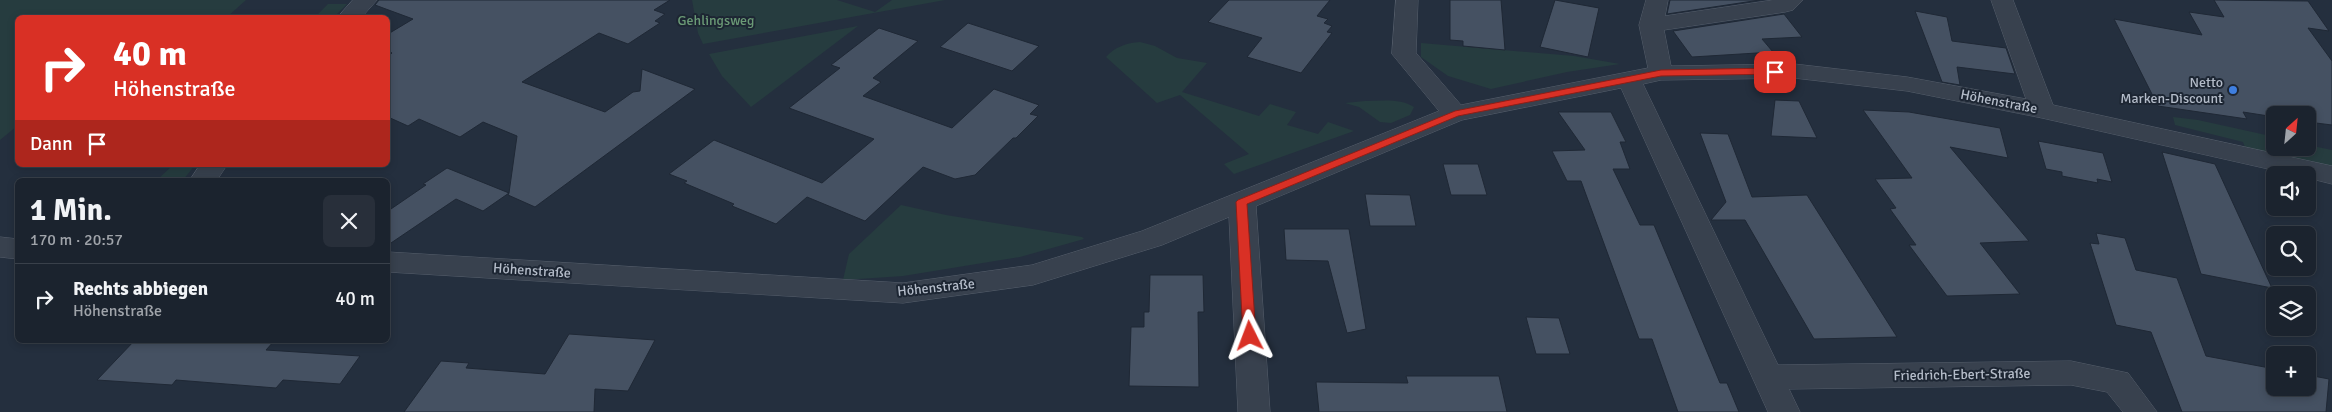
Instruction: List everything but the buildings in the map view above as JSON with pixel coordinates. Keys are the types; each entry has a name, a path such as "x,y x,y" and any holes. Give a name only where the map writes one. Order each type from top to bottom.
{"street":[{"path":"351,15 366,0"},
{"path":"1407,0 1404,54 1455,114"},
{"path":"1657,0 1651,24 1661,73"},
{"path":"1651,24 1785,5 1792,0"},
{"path":"2002,0 2042,110"},
{"name":"Höhenstraße","path":"390,262 903,293 1033,275 1152,238 1455,114 1661,73 1794,71 1907,84 2042,110 2332,175"},
{"path":"1629,79 1784,412"},
{"path":"204,178 213,167"},
{"path":"1242,202 1254,412"},
{"path":"0,247 15,249"},
{"name":"Friedrich-Ebert-Straße","path":"1768,377 2071,373 2117,382 2141,412"}],"green space":[{"path":"0,0 246,0 229,15 15,15 15,128 0,140"},
{"name":"Gehlingsweg","path":"692,0 837,0 875,12 892,0 945,0 703,44 698,33"},
{"path":"328,4 347,4 336,15 317,15"},
{"path":"858,26 751,107 722,76 709,54"},
{"path":"1140,42 1155,46 1177,58 1207,63 1182,92 1259,116 1270,104 1296,112 1287,125 1318,134 1328,122 1354,131 1234,174 1224,164 1249,154 1180,95 1157,103 1106,57 1121,46"},
{"path":"1421,43 1574,56 1620,64 1567,72 1491,89 1448,76 1421,57"},
{"path":"1397,101 1414,107 1410,115 1391,123 1380,122 1359,107 1345,103"},
{"path":"2173,117 2198,120 2266,135 2266,152 2245,147 2243,142 2175,125"},
{"path":"2316,147 2332,150 2332,167 2284,156 2316,156"},
{"path":"171,167 193,167 185,178 159,178"},
{"path":"901,205 946,215 1082,237 1084,239 1020,257 903,276 843,280 849,254"}],"place":[{"name":"Netto Marken-Discount","path":"2233,90"}],"route":[{"path":"1250,336 1242,202 1455,114 1661,73 1775,72"}]}
